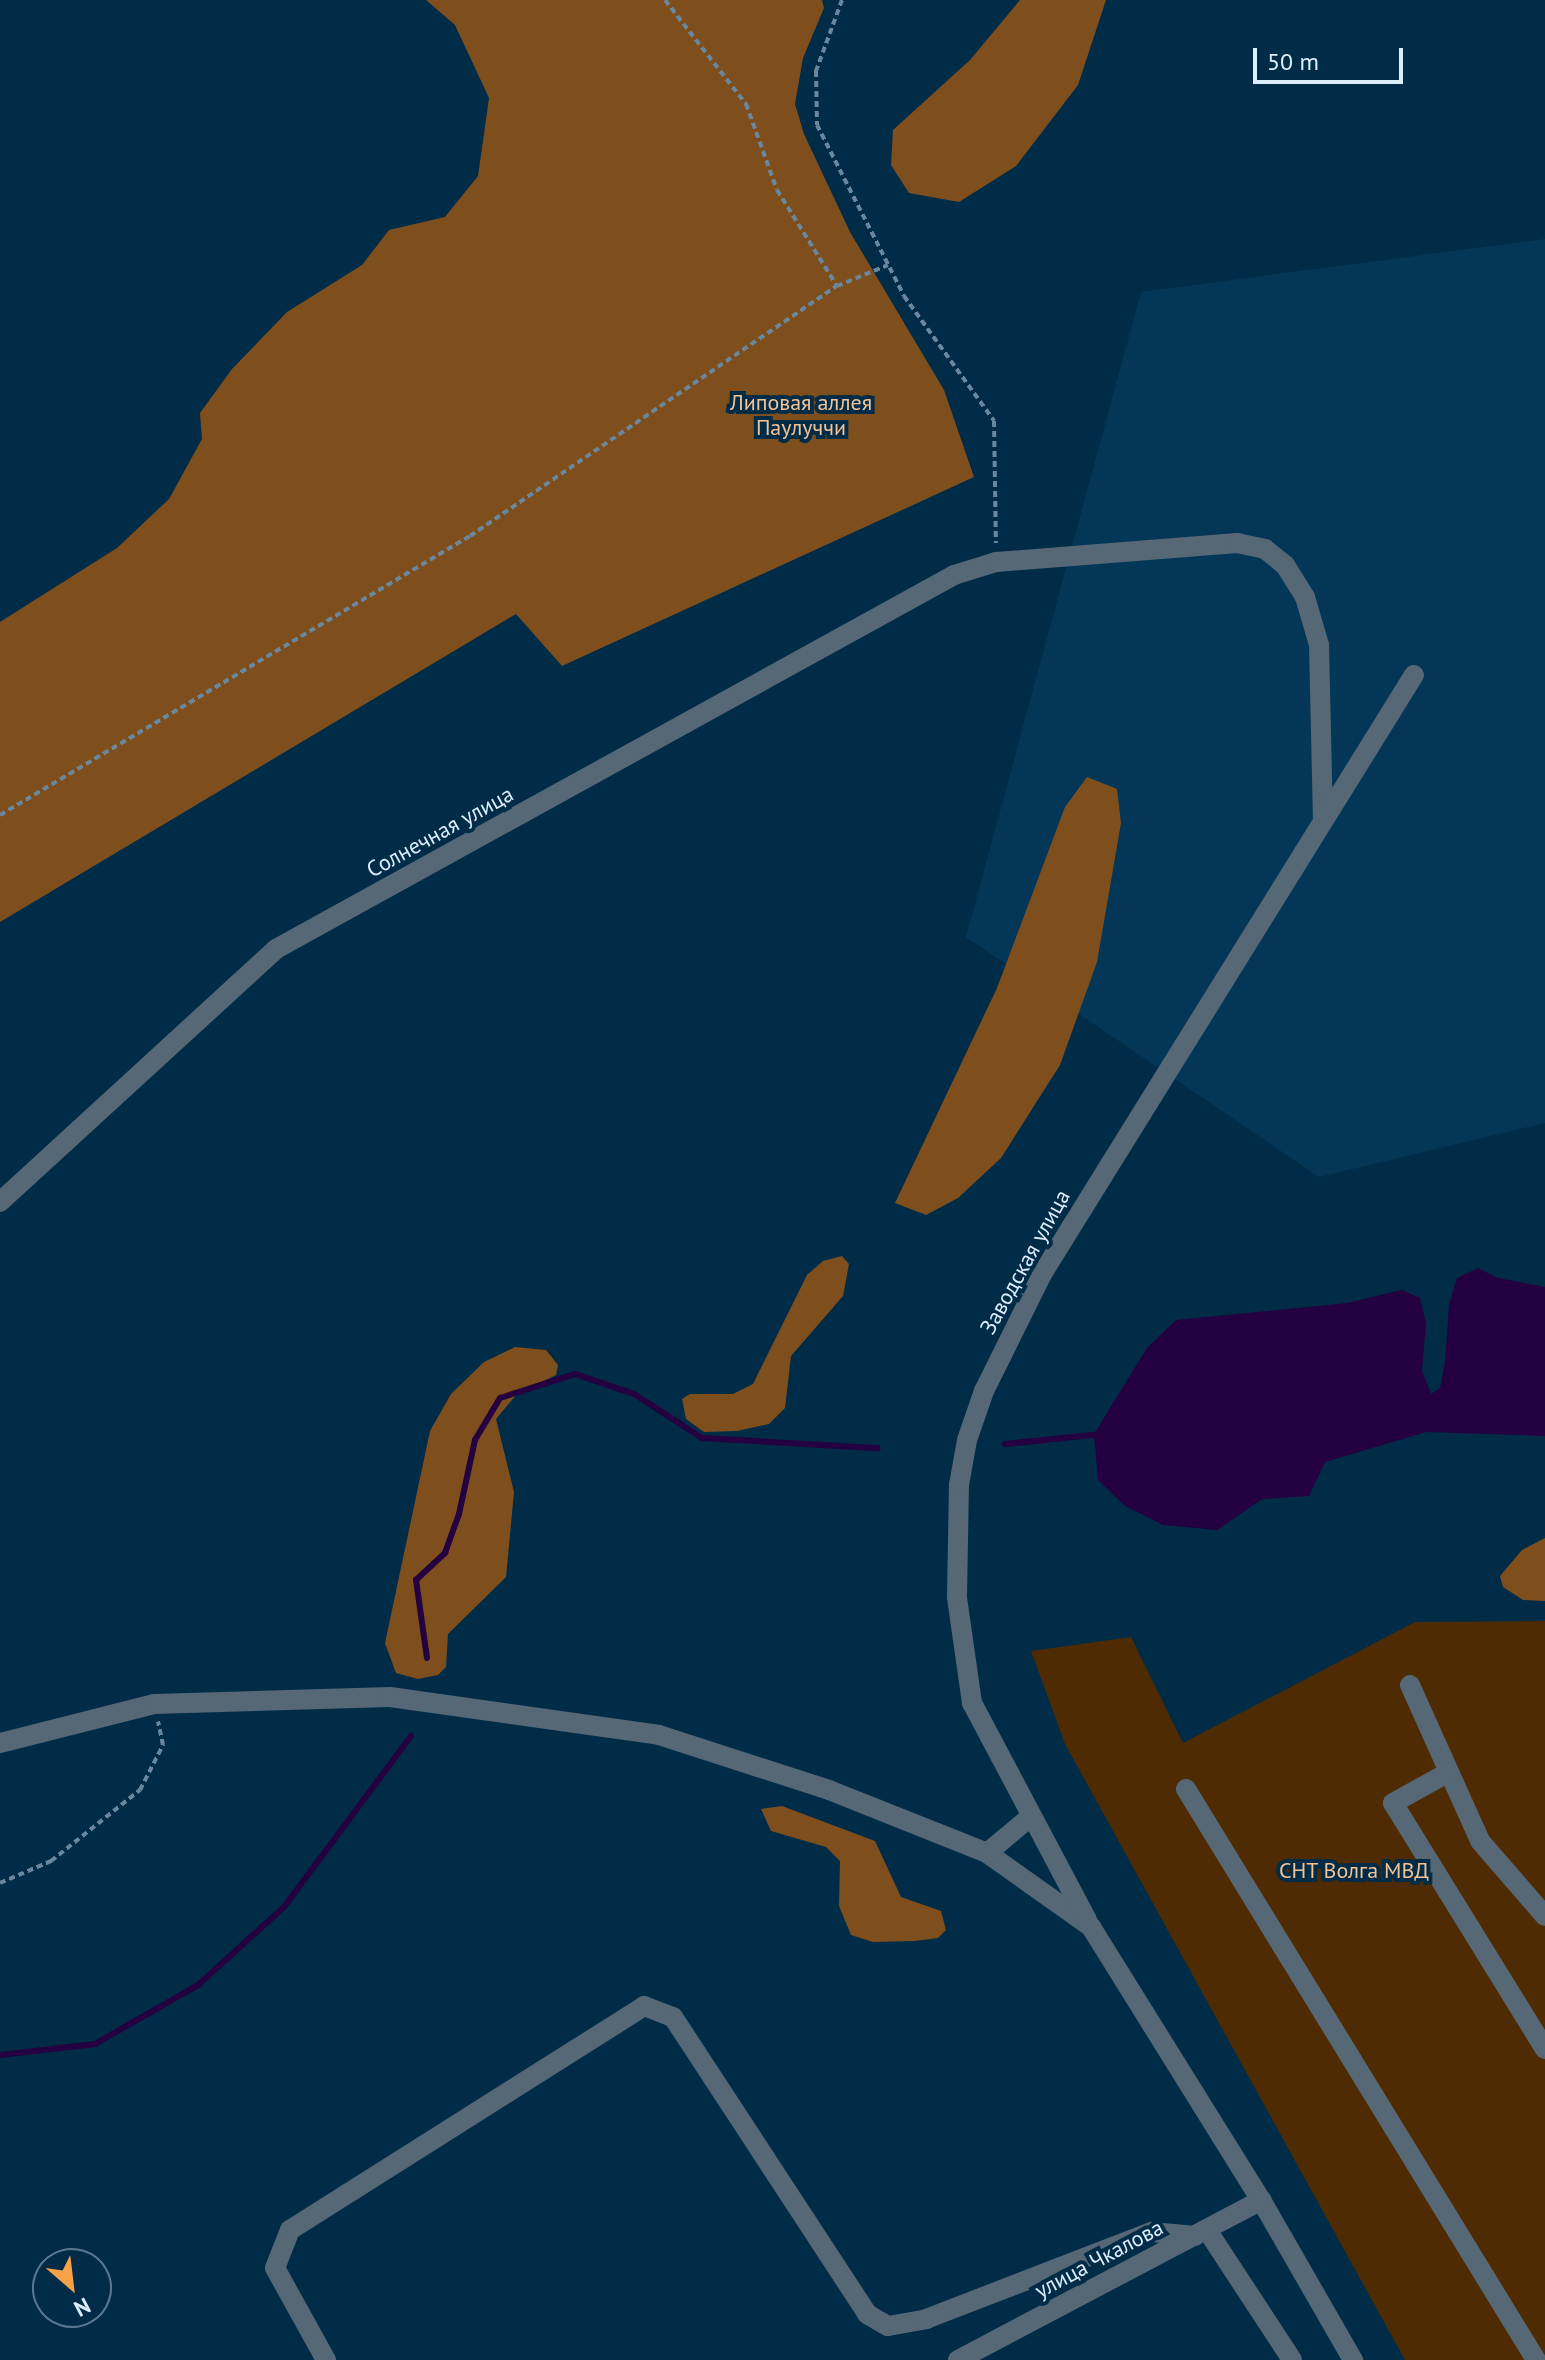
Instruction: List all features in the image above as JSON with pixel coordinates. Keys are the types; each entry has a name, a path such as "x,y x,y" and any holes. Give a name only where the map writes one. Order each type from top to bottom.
{"street":[{"name":"Солнечная улица","path":"0,1202 276,949 954,575 996,562 1237,543 1265,549 1285,565 1305,597 1319,645 1323,820"},
{"name":"Заводская улица","path":"1353,2360 1261,2200 1091,1927 1029,1818 972,1703 962,1656 956,1539 967,1440 984,1391 1042,1274 1414,675"},
{"path":"1410,1685 1480,1841 1545,1916"},
{"path":"0,1743 154,1704 390,1697 659,1735 829,1790 987,1853 1091,1927"},
{"path":"1449,1772 1393,1803 1545,2049"},
{"path":"1186,1789 1536,2360"},
{"path":"987,1853 1029,1818"},
{"path":"326,2360 275,2268 290,2230 644,2006 673,2017 867,2314 888,2326 926,2319 1152,2232 1201,2233 1292,2360"},
{"name":"улица Чкалова","path":"958,2360 1261,2200"}],"path":[{"path":"665,0 746,104 777,190 837,286"},
{"path":"842,0 816,71 817,125 904,296 994,421 996,562"},
{"path":"0,815 470,536 837,286 888,265"},
{"path":"0,1883 51,1861 140,1790 163,1745 154,1704"}],"shaded area":[{"path":"1545,239 1545,1123 1319,1177 966,937 1141,292"},
{"path":"1478,1268 1498,1278 1545,1287 1545,1436 1426,1432 1325,1462 1309,1496 1262,1499 1217,1530 1163,1525 1125,1506 1098,1480 1094,1434 1147,1348 1176,1320 1347,1303 1402,1290 1420,1298 1426,1323 1422,1371 1431,1394 1440,1388 1449,1305 1457,1278"}],"green space":[{"name":"Липовая аллея Паулуччи","path":"426,0 822,0 824,8 803,58 795,104 804,134 850,232 944,390 974,477 562,666 516,614 0,922 0,622 117,548 169,499 202,439 200,413 232,369 287,312 362,265 389,230 445,217 478,176 489,98 455,25"},
{"path":"1020,0 1106,0 1078,85 1016,166 959,202 909,193 891,165 893,130 970,60"},
{"path":"1087,777 1117,789 1121,823 1097,962 1060,1065 1001,1158 958,1198 926,1215 895,1203 997,988 1065,807"},
{"path":"842,1256 849,1264 843,1296 791,1356 785,1408 769,1424 737,1431 704,1432 686,1419 682,1399 690,1394 733,1394 753,1384 807,1275 823,1261"},
{"path":"515,1347 546,1350 558,1365 556,1375 517,1394 496,1419 514,1492 506,1577 448,1634 446,1667 438,1675 418,1679 396,1673 385,1643 430,1431 451,1394 484,1362"},
{"path":"1545,1538 1545,1601 1523,1600 1503,1587 1500,1576 1522,1550"},
{"name":"СНТ Волга МВД","path":"1545,1621 1545,2360 1405,2360 1065,1744 1031,1651 1131,1637 1183,1743 1415,1622"},
{"path":"782,1806 875,1841 901,1897 941,1911 946,1930 938,1938 915,1941 873,1942 851,1935 839,1906 840,1861 826,1847 771,1831 761,1809"}],"waterway":[{"path":"427,1658 416,1580 445,1553 459,1514 475,1440 500,1398 575,1374 634,1394 702,1438 878,1448"},
{"path":"1005,1444 1101,1434"},
{"path":"0,2055 95,2044 198,1985 284,1907 411,1736"}]}
